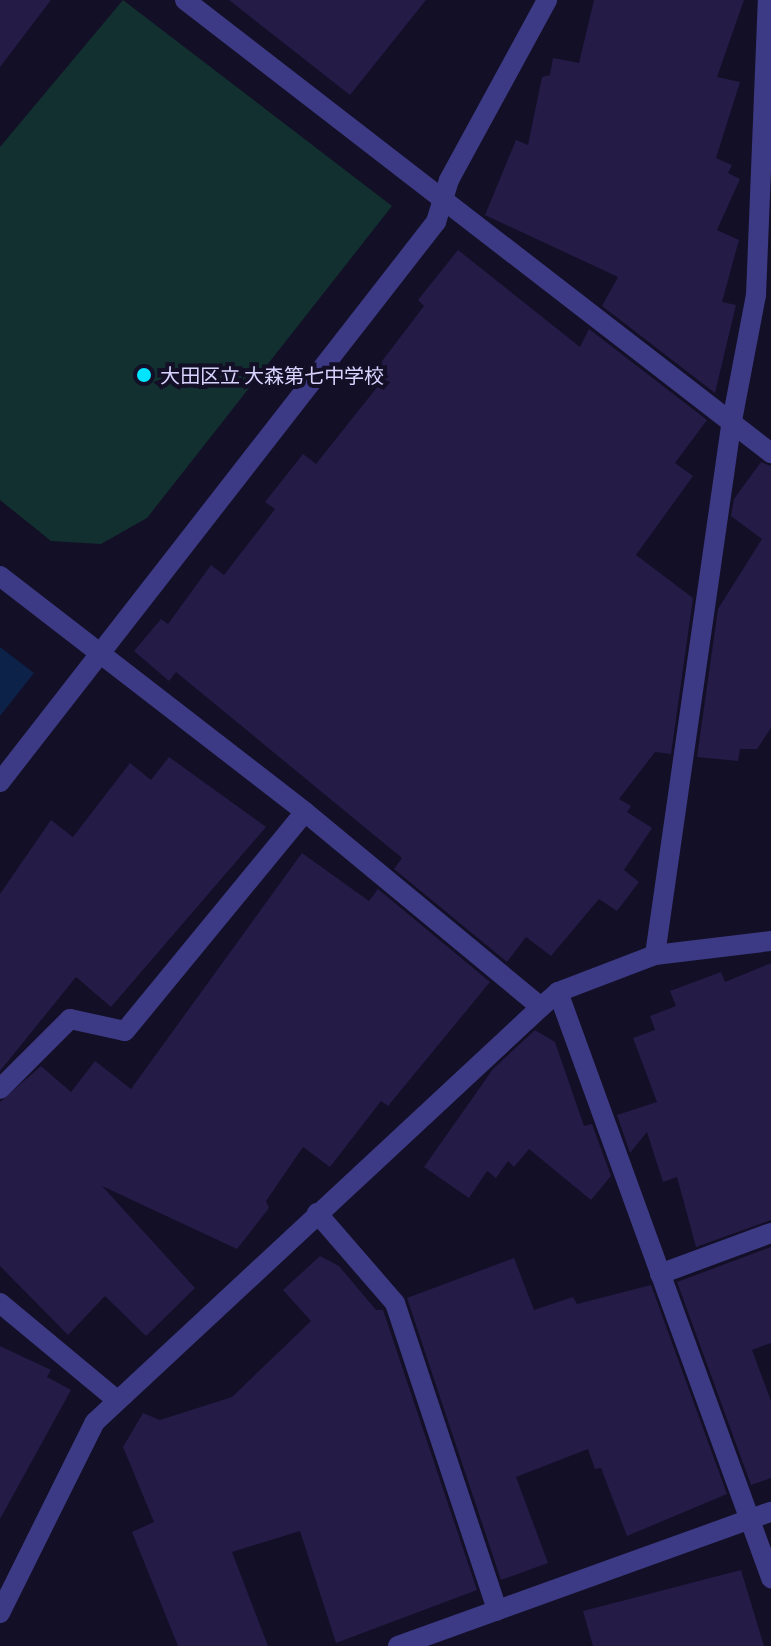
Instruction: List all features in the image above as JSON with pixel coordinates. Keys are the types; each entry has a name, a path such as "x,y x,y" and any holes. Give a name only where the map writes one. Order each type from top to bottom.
{"street":[{"path":"185,0 441,202 731,426 771,453"},
{"path":"0,782 436,222 441,202 547,0"},
{"path":"655,955 731,426 756,295 768,0"},
{"path":"0,576 305,812 541,1007"},
{"path":"0,1089 70,1019 125,1031 305,812"},
{"path":"0,1613 95,1422 558,992 655,955 771,941"},
{"path":"558,992 771,1578"},
{"path":"317,1213 395,1303 497,1610"},
{"path":"660,1274 771,1233"},
{"path":"0,1303 117,1400"},
{"path":"398,1646 771,1512"}],"green space":[{"name":"大田区立 大森第七中学校","path":"123,0 392,206 147,518 101,544 51,541 0,500 0,147"}],"water":[{"path":"0,647 34,673 0,716"}],"building":[{"path":"0,0 51,0 0,67"},
{"path":"229,0 426,0 350,95"},
{"path":"594,0 744,0 717,77 740,82 716,158 732,165 728,173 740,179 717,230 739,240 722,302 736,305 715,393 602,306 618,277 485,215 516,140 528,145 542,77 550,75 553,58 579,63"},
{"path":"458,250 580,347 589,329 707,420 675,463 693,476 636,555 693,598 671,754 655,752 619,799 631,806 627,812 652,828 624,870 639,882 617,911 599,899 551,956 526,937 507,962 394,869 402,858 176,672 169,681 134,651 161,619 168,624 211,565 224,575 275,509 265,502 303,454 316,464 386,376 376,369 424,306 418,300"},
{"path":"761,462 771,466 771,728 757,749 740,749 738,761 697,757 718,609 762,539 731,516 734,499"},
{"path":"169,757 266,827 111,1007 76,977 0,1071 0,894 51,820 73,837 130,763 151,780"},
{"path":"302,853 369,901 378,889 490,982 388,1106 381,1101 330,1167 303,1147 266,1201 269,1208 237,1249 102,1186 195,1288 146,1336 105,1296 68,1335 0,1266 0,1102 41,1066 71,1092 95,1061 131,1089"},
{"path":"771,963 771,1220 696,1247 677,1177 663,1182 647,1132 630,1153 617,1115 657,1102 633,1038 655,1030 650,1016 676,1006 670,991 721,972 725,982"},
{"path":"535,1030 555,1042 584,1126 592,1124 611,1176 591,1200 529,1149 514,1167 508,1161 496,1178 487,1171 469,1198 424,1167 493,1069"},
{"path":"771,1247 771,1343 752,1350 771,1401 771,1478 751,1485 677,1282"},
{"path":"320,1256 339,1266 376,1310 383,1310 477,1590 336,1643 300,1531 232,1552 268,1646 178,1646 132,1532 154,1522 123,1447 143,1413 160,1420 232,1397 311,1321 283,1290"},
{"path":"514,1258 534,1310 573,1297 577,1304 651,1285 727,1494 627,1536 601,1468 595,1469 588,1449 516,1477 548,1563 501,1580 407,1298"},
{"path":"0,1346 51,1370 47,1377 71,1390 0,1519"},
{"path":"741,1570 764,1646 593,1646 583,1611"}],"place":[{"name":"大田区立 大森第七中学校","path":"144,375"}]}
